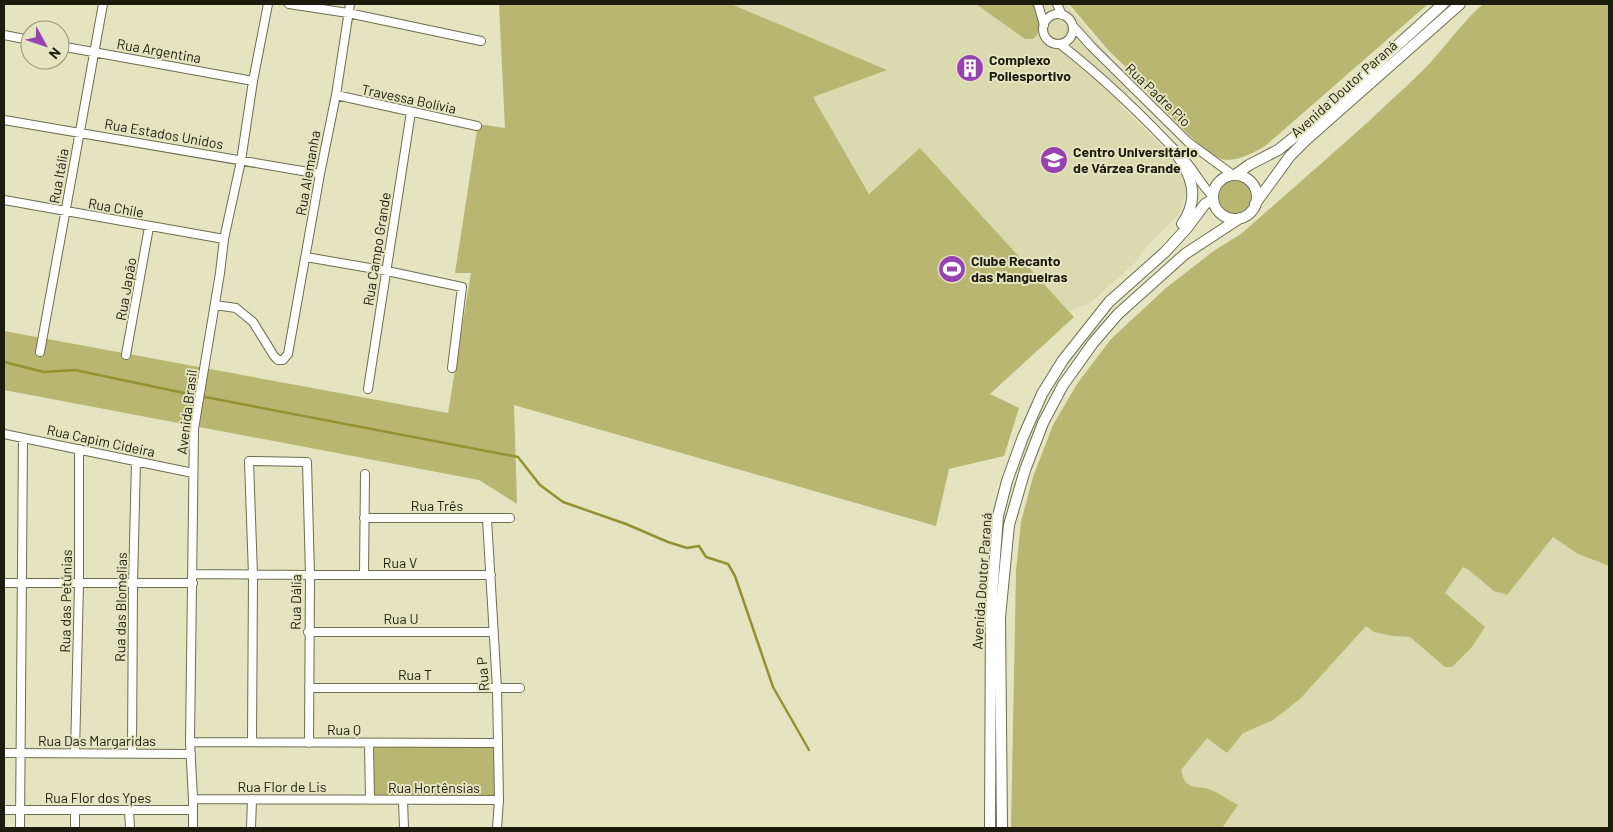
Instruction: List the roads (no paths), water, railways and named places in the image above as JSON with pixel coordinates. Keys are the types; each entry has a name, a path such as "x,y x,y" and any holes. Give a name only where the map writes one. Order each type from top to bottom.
{"main road":[{"name":"Avenida Doutor Paraná","path":"1234,175 1278,150 1307,127 1443,4"},
{"name":"Avenida Doutor Paraná","path":"1255,204 1290,156 1306,140 1460,4"},
{"path":"1144,271 1188,215 1193,199 1190,180 1182,161 1174,150"},
{"path":"1234,175 1242,176 1253,184 1257,198 1247,215 1233,219 1225,217 1215,206 1213,197 1217,184 1234,175"},
{"name":"Avenida Doutor Paraná","path":"990,828 991,609 998,516 1007,482 1023,437 1042,394 1063,360 1109,302 1165,252 1187,228 1204,204 1213,197"},
{"name":"Avenida Doutor Paraná","path":"1002,828 1000,617 1008,524 1025,470 1043,424 1063,385 1092,343 1118,314 1185,254 1240,218"}],"street":[{"name":"Rua Itália","path":"40,352 102,4"},
{"name":"Avenida Brasil","path":"193,828 190,742 194,574 194,429 224,239 268,4"},
{"path":"289,4 348,13 481,41"},
{"name":"Rua Alemanha","path":"215,305 236,308 253,322 274,356 278,360 284,360 290,347 320,174 336,95 350,4"},
{"path":"1038,4 1044,25 1044,33 1048,40 1060,44 1070,38 1073,32 1070,20 1058,14 1049,17 1044,25"},
{"path":"1057,4 1062,15"},
{"name":"Rua Padre Pio","path":"1073,26 1106,62 1188,142 1234,175"},
{"path":"4,35 20,38"},
{"name":"Rua Padre Pio","path":"1060,44 1121,98 1189,164 1213,197"},
{"name":"Rua Argentina","path":"70,48 253,81"},
{"name":"Travessa Bolívia","path":"336,95 477,126"},
{"name":"Rua Campo Grande","path":"368,389 411,112"},
{"name":"Rua Estados Unidos","path":"4,120 320,174"},
{"name":"Rua Chile","path":"4,200 224,239"},
{"name":"Rua Japão","path":"126,355 149,227"},
{"path":"306,258 387,271 462,287 452,368"},
{"name":"Rua Capim Cideira","path":"4,434 193,473"},
{"path":"20,828 23,438"},
{"name":"Rua das Petúnias","path":"75,753 79,584 79,449"},
{"name":"Rua das Blomelias","path":"132,753 136,461"},
{"name":"Rua Dália","path":"253,574 249,461 307,462 310,575 308,632 309,742"},
{"path":"364,575 365,474"},
{"name":"Rua Três","path":"364,518 510,518"},
{"name":"Rua P","path":"487,519 497,688 497,828"},
{"name":"Rua V","path":"194,574 491,575"},
{"path":"252,742 253,574"},
{"path":"4,583 193,583"},
{"name":"Rua U","path":"308,632 493,632"},
{"name":"Rua T","path":"309,688 520,688"},
{"name":"Rua Q","path":"190,742 498,743"},
{"path":"369,743 370,800"},
{"name":"Rua Das Margaridas","path":"4,753 191,754"},
{"name":"Rua Flor de Lis","path":"193,799 370,800"},
{"path":"251,828 252,799"},
{"name":"Rua Hortênsias","path":"370,800 498,800"},
{"path":"403,800 404,828"},
{"name":"Rua Flor dos Ypes","path":"4,810 193,810"},
{"path":"75,810 75,828"},
{"path":"130,810 130,828"}],"waterway":[{"path":"4,362 44,372 75,370 184,393 518,457 540,485 563,502 626,524 668,542 687,548 699,546 706,557 728,564 735,576 773,687 809,750"}],"place":[{"name":"Complexo Poliesportivo","path":"970,68"},
{"name":"Centro Universitário de Várzea Grande","path":"1054,160"},
{"name":"Clube Recanto das Mangueiras","path":"952,269"}]}
